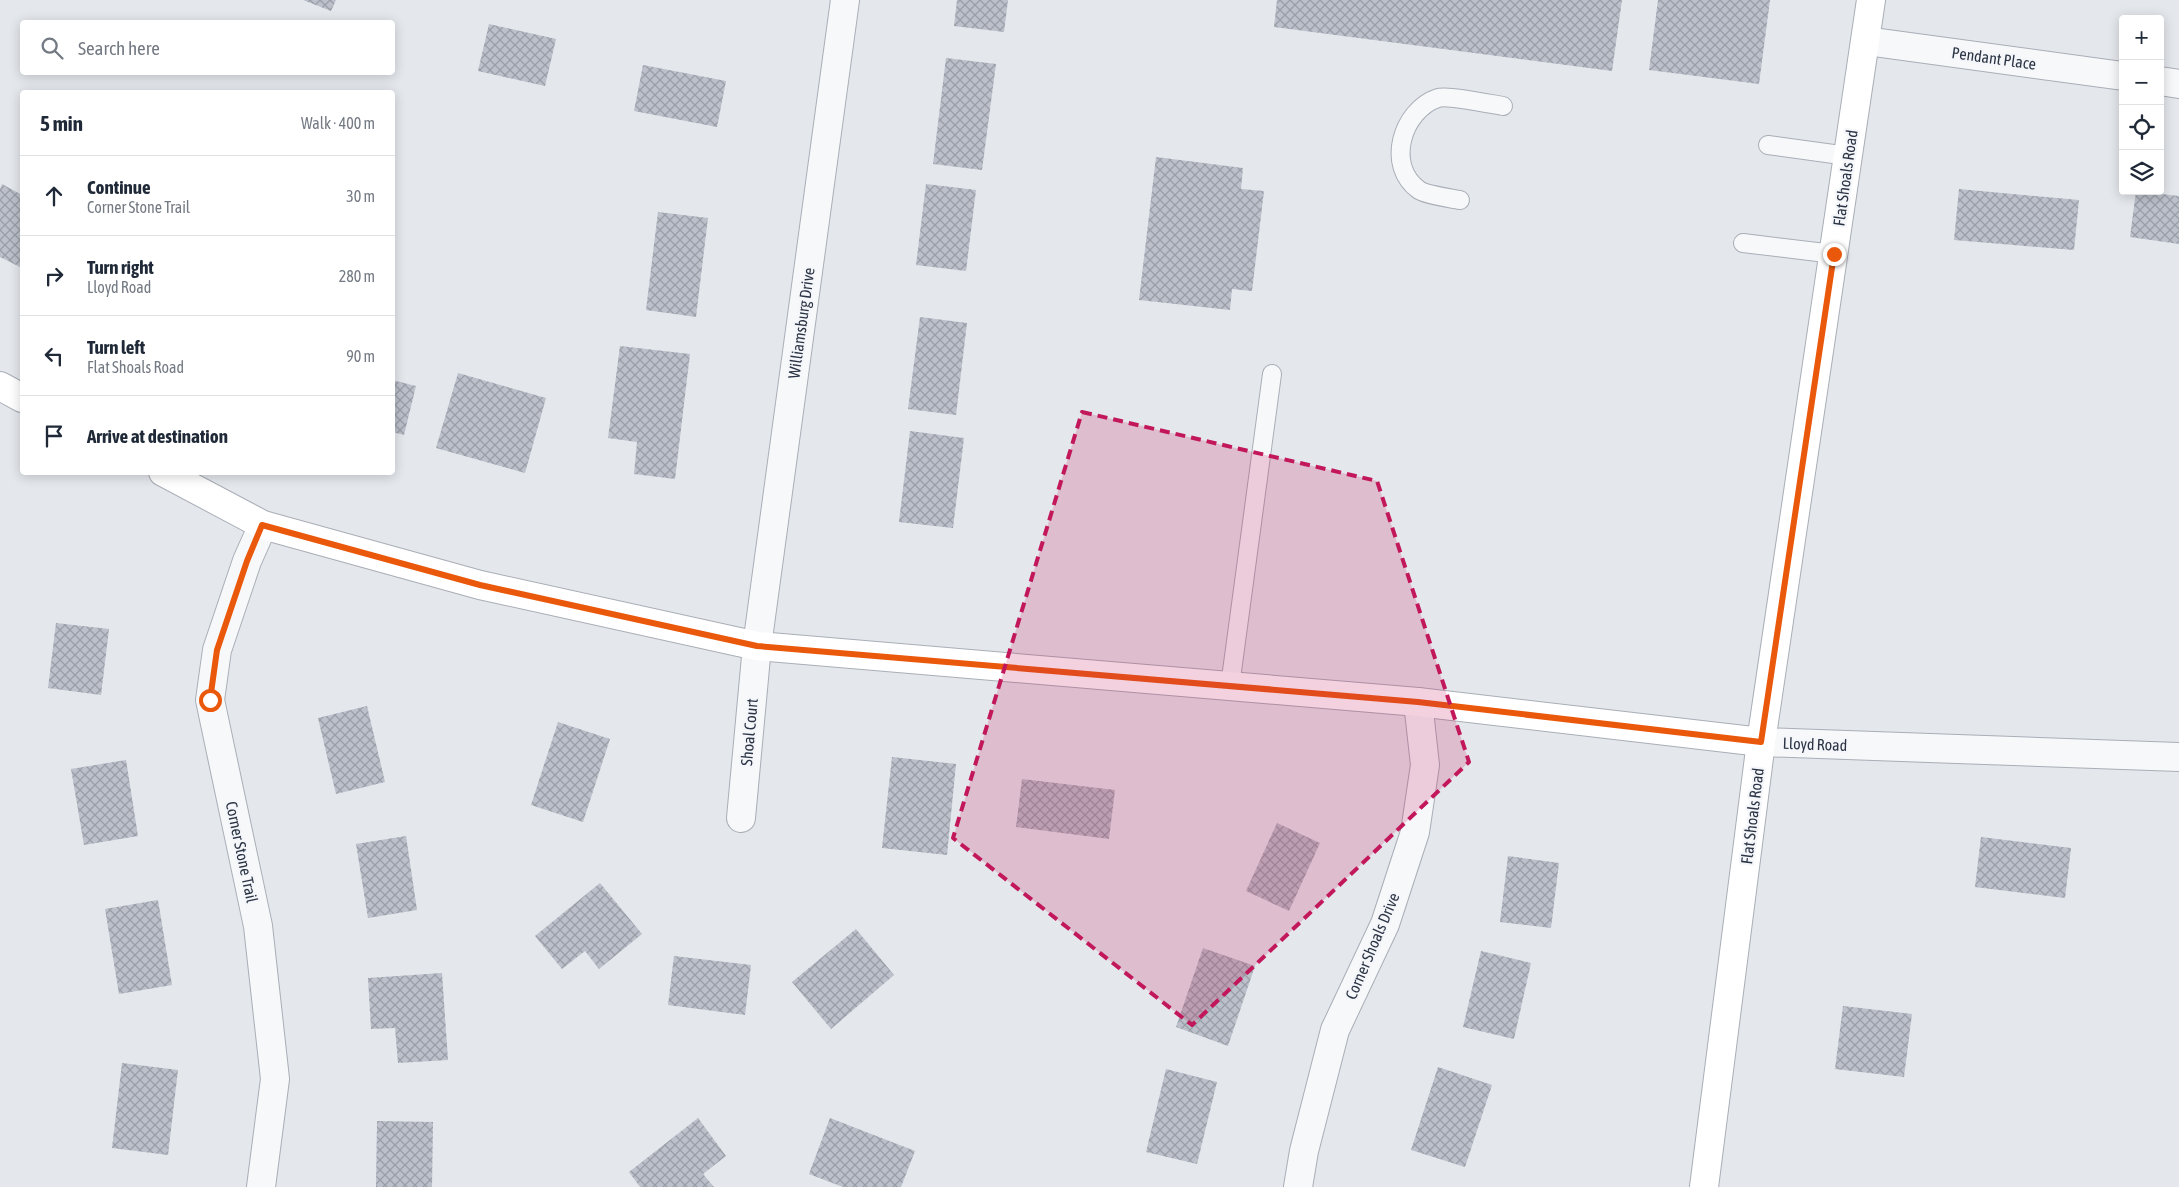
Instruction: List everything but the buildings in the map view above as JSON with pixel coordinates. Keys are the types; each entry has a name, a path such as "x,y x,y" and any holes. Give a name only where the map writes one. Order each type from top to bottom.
{"street":[{"name":"Williamsburg Drive","path":"757,646 845,0"},
{"name":"Flat Shoals Road","path":"1704,1187 1761,742 1871,0"},
{"name":"Pendant Place","path":"1866,41 2119,75"},
{"path":"2164,82 2179,84"},
{"path":"0,386 20,397"},
{"name":"Lloyd Road","path":"169,475 262,525 480,585 757,646 1418,702 1761,742 2179,757"},
{"name":"Corner Stone Trail","path":"261,1187 275,1079 258,926 210,700 217,650 247,561 262,525"},
{"name":"Shoal Court","path":"740,818 757,646"},
{"name":"Corner Shoals Drive","path":"1298,1187 1304,1151 1335,1030 1384,924 1415,832 1425,765 1418,702"}],"lane":[{"path":"1460,200 1420,191 1402,170 1400,140 1416,111 1440,97 1503,106"},
{"path":"1768,145 1848,156"},
{"path":"1743,243 1834,254"},
{"path":"1230,686 1272,374"}],"highlighted area":[{"path":"1082,412 1377,481 1469,762 1192,1025 953,838"}],"route":[{"path":"210,700 217,650 247,561 262,525 480,585 757,646 1418,702 1761,742 1834,254"}]}
